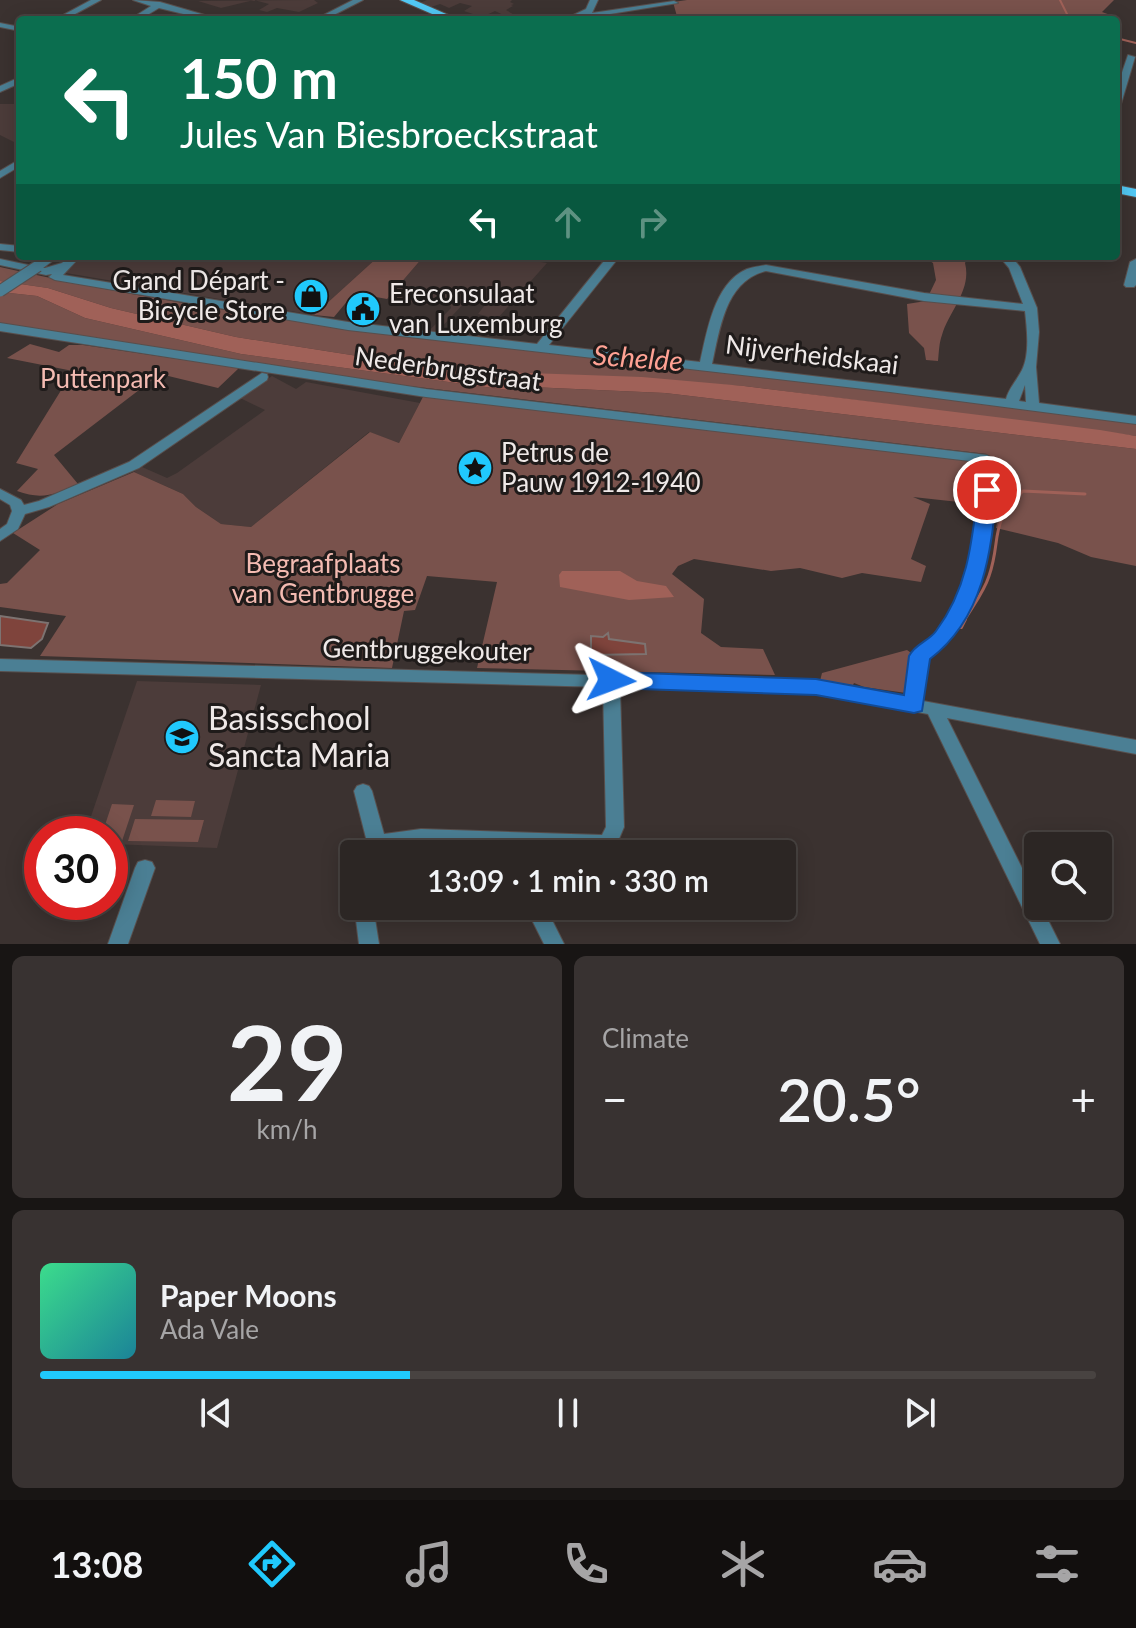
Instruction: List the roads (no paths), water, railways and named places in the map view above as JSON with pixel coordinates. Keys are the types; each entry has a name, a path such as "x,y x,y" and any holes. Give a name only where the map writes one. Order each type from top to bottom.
{"main road":[{"path":"405,0 445,16"}],"street":[{"path":"66,16 97,0"},
{"path":"137,0 163,2 206,16"},
{"path":"326,16 359,0"},
{"path":"140,16 163,2"},
{"path":"588,16 674,3"},
{"path":"593,4 615,13"},
{"path":"1120,94 1134,57"},
{"path":"1130,285 1136,246"},
{"path":"0,291 47,260"},
{"path":"59,272 71,260"},
{"path":"539,349 611,260"},
{"path":"1008,260 1031,308 1033,405"},
{"path":"1014,267 1020,260"},
{"name":"Nijverheidskaai","path":"0,262 318,322 1033,405 1136,420"},
{"path":"705,366 719,310 743,274 766,268 924,297 1031,308"},
{"name":"Nederbrugstraat","path":"0,327 412,391 987,459"},
{"path":"1012,403 1030,367"},
{"path":"19,511 44,504 131,467 262,377"},
{"path":"987,490 980,557 972,587 942,639 919,656 924,707 1050,944"},
{"path":"4,494 19,511"},
{"path":"0,536 13,526 19,511"},
{"name":"Gentbruggekouter","path":"0,665 816,687 1136,747"},
{"path":"606,840 615,827 611,680"},
{"path":"363,791 371,840"},
{"path":"409,840 421,837 445,840"},
{"path":"118,944 145,868"},
{"path":"365,920 369,944"},
{"path":"542,920 554,944"}],"waterway":[{"path":"1060,0 1068,16"},
{"path":"1120,39 1136,43"},
{"path":"964,621 987,582 1000,523 1023,491 1085,494"},
{"path":"961,627 964,621"}],"place":[{"name":"Grand Départ - Bicycle Store","path":"311,296"},
{"name":"Ereconsulaat van Luxemburg","path":"363,309"},
{"name":"Petrus de Pauw 1912-1940","path":"475,468"},
{"name":"Basisschool Sancta Maria","path":"182,737"}],"water label":[{"name":"Schelde","path":"638,358"}],"park label":[{"name":"Puttenpark","path":"103,379"},
{"name":"Begraafplaats van Gentbrugge","path":"323,579"}]}
